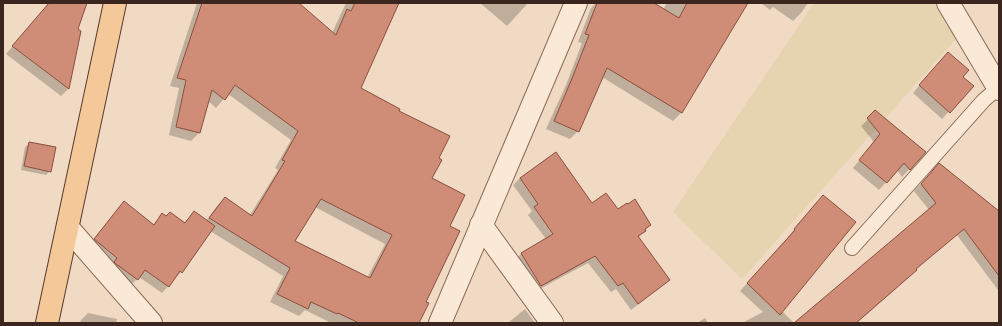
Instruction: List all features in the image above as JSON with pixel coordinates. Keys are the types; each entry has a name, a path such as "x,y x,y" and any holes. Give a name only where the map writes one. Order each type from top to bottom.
{"main road":[{"path":"47,323 115,3"}],"street":[{"path":"440,323 576,3"},
{"path":"948,3 999,88"},
{"path":"481,226 552,323"},
{"path":"68,228 151,323"}],"lane":[{"path":"852,248 984,100 999,88"}],"shaded area":[{"path":"814,3 934,3 956,39 742,279 673,212"}],"building":[{"path":"49,3 87,3 78,29 81,31 69,89 12,46"},
{"path":"202,3 299,3 336,35 347,9 351,11 355,3 399,3 361,88 400,109 399,111 450,136 439,158 442,160 432,178 465,195 450,226 460,231 426,302 429,303 419,323 359,323 311,302 308,309 277,294 290,268 209,218 225,197 252,216 285,161 282,160 298,131 235,85 225,100 212,90 200,133 176,127 186,80 177,78","holes":["321,199 392,235 370,278 295,241"]},
{"path":"597,3 654,3 679,18 687,3 748,3 682,113 607,68 579,132 554,121 589,35 585,34"},
{"path":"948,52 969,70 963,77 974,86 950,113 919,85"},
{"path":"875,110 926,152 910,170 904,163 887,183 859,160 880,134 867,118"},
{"path":"29,142 56,147 51,172 24,166"},
{"path":"556,152 592,203 606,193 618,209 635,199 651,225 645,229 646,231 638,236 670,280 638,304 623,283 618,286 595,256 541,286 521,253 553,234 534,207 538,204 520,178"},
{"path":"939,163 999,211 999,276 964,229 916,269 917,270 856,323 794,323 936,203 921,184"},
{"path":"823,195 856,222 780,315 747,283 795,230 794,229"},
{"path":"124,201 154,225 162,213 166,216 170,212 185,223 194,211 215,226 182,273 180,271 169,287 145,270 138,280 116,264 114,262 117,258 94,239"}]}
